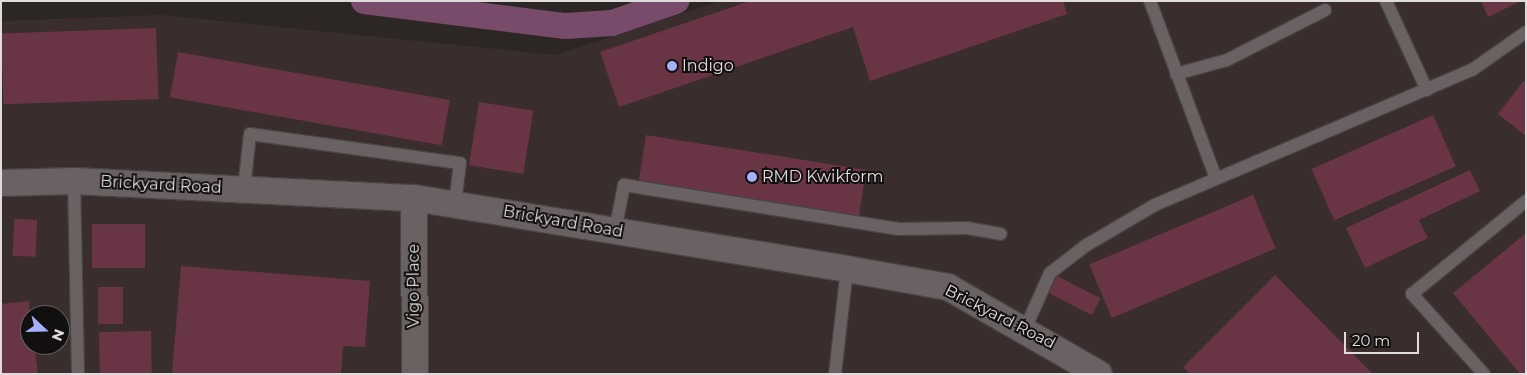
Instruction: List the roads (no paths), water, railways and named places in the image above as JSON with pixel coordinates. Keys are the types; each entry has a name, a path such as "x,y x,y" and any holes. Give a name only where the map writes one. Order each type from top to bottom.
{"street":[{"name":"Brickyard Road","path":"1,183 74,181 414,198 847,269 948,287 1025,329 1099,374"},
{"name":"Vigo Place","path":"414,198 415,374"}],"lane":[{"path":"1150,1 1216,178"},
{"path":"1386,1 1427,90"},
{"path":"1176,74 1227,60 1325,10"},
{"path":"1025,329 1050,274 1085,246 1155,205 1472,70 1526,32"},
{"path":"244,189 250,134 460,163 455,204"},
{"path":"74,181 78,374"},
{"path":"615,231 624,185 900,229 967,228 1000,234"},
{"path":"1484,374 1412,294 1526,202"},
{"path":"835,374 847,269"}],"waterway":[{"path":"364,1 565,26 612,23 676,1"}],"place":[{"name":"Indigo","path":"672,66"},
{"name":"RMD Kwikform","path":"752,177"}]}
